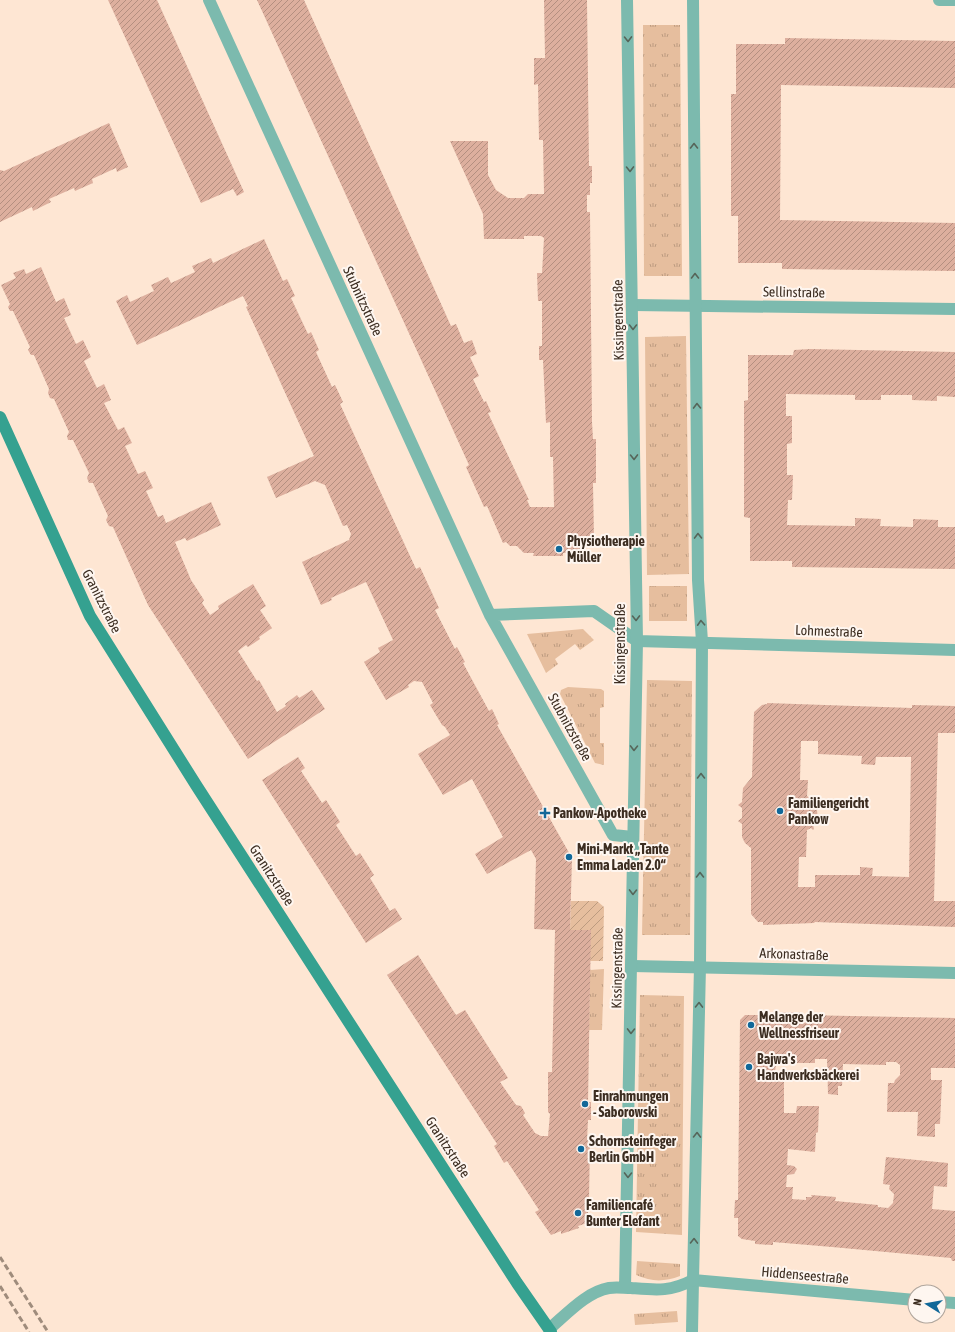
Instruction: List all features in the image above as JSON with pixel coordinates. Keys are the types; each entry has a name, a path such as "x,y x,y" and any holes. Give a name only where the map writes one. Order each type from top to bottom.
{"main road":[{"name":"Granitzstraße","path":"0,416 90,616 204,798 517,1283 550,1331"}],"street":[{"name":"Stubnitzstraße","path":"209,0 490,615 613,835 634,837"},
{"name":"Kissingenstraße","path":"626,1288 637,641 633,305 627,0"},
{"path":"692,1332 700,966 702,642 698,580 693,0"},
{"path":"939,0 955,0"},
{"name":"Sellinstraße","path":"633,305 955,309"},
{"path":"490,615 594,611 637,641 702,642"},
{"name":"Lohmestraße","path":"702,642 955,650"},
{"name":"Arkonastraße","path":"632,966 700,966 955,973"},
{"path":"550,1331 580,1303 599,1291 610,1288 663,1291 682,1286 693,1280"},
{"name":"Hiddenseestraße","path":"693,1280 907,1299"}],"green space":[{"path":"643,25 680,25 682,276 644,276"},
{"path":"686,336 689,574 647,575 645,337"},
{"path":"649,586 687,586 687,621 649,621"},
{"path":"583,629 594,640 580,650 575,644 555,659 558,664 546,673 527,634"},
{"path":"647,680 692,681 690,935 642,935"},
{"path":"568,687 601,689 604,691 604,707 600,708 600,743 604,743 604,765 595,763 560,694 561,690"},
{"path":"571,901 597,901 604,907 603,961 590,961 570,930"},
{"path":"604,969 602,1030 589,1030 590,970"},
{"path":"640,995 684,996 682,1235 636,1232"},
{"path":"637,1261 680,1264 680,1276 669,1279 653,1280 636,1275"},
{"path":"677,1311 678,1322 635,1325 634,1314"}],"building":[{"path":"108,0 157,0 244,192 237,196 233,189 201,203"},
{"path":"257,0 304,0 451,326 456,324 464,343 472,340 477,354 470,357 479,376 473,379 484,402 486,401 491,412 488,413 529,500 527,500 530,507 554,507 553,457 550,457 550,422 546,423 543,360 539,360 539,346 542,346 542,301 538,301 537,273 542,273 544,238 541,236 524,236 524,239 484,239 483,214 450,141 488,141 488,175 496,190 508,198 524,198 528,194 544,194 543,140 539,140 538,84 534,85 534,58 545,58 544,0 587,0 589,166 592,166 592,183 590,183 590,195 587,195 587,212 590,212 592,422 593,439 596,439 596,483 593,483 594,539 590,539 575,553 563,553 563,556 533,556 534,553 524,553 517,546 510,546 506,542 503,543 487,506 484,507 466,467 469,465"},
{"path":"785,38 955,41 955,88 781,85 780,220 955,223 955,271 782,269 782,263 738,263 738,216 731,216 731,94 736,94 736,44 785,44"},
{"path":"109,123 128,167 117,172 116,168 92,179 93,183 75,191 74,188 49,199 51,202 33,211 32,207 0,222 0,170 4,171"},
{"path":"264,239 283,281 287,279 295,296 291,298 308,334 311,332 319,350 316,352 332,387 335,385 343,402 340,404 416,569 420,567 439,608 435,610 455,649 457,647 465,662 463,663 489,711 492,709 499,724 497,725 572,858 570,930 591,930 588,1102 591,1102 591,1120 588,1120 587,1140 590,1140 589,1200 587,1223 578,1226 579,1228 561,1234 561,1231 551,1235 535,1212 539,1210 507,1161 504,1163 494,1146 497,1144 387,975 418,955 456,1015 465,1010 508,1078 500,1082 516,1105 521,1106 525,1113 523,1115 535,1133 541,1136 548,1136 550,1114 548,1112 548,1072 552,1072 555,930 534,929 536,859 531,850 487,874 475,854 503,837 472,779 443,795 418,754 450,735 430,705 433,703 422,682 414,681 408,685 409,687 386,700 364,662 380,652 378,648 393,640 366,582 331,598 332,600 321,605 302,562 349,540 351,534 347,525 343,526 325,485 315,481 276,498 267,477 314,456 246,307 248,306 243,296 137,345 116,301 127,295 130,302 154,291 151,285 168,277 171,283 195,272 192,266 211,258 213,263"},
{"path":"41,267 56,302 64,298 71,315 64,318 76,344 83,340 91,357 84,361 97,388 104,384 111,400 104,403 118,430 124,427 132,443 125,446 138,474 145,471 153,488 146,491 158,517 163,515 166,523 211,502 221,525 187,541 185,538 175,542 191,580 204,600 202,603 210,615 219,609 218,606 253,584 266,606 260,610 272,628 259,637 260,639 248,647 246,645 238,651 257,681 259,680 277,712 286,706 285,704 297,695 299,698 312,690 325,709 248,759 148,605 113,527 109,526 106,520 108,516 93,483 89,483 87,478 89,473 73,440 68,440 67,436 69,432 54,399 50,398 48,393 49,389 34,355 31,355 28,350 30,347 13,311 10,311 8,307 10,304 1,285 16,278 13,273 24,269 26,274"},
{"path":"794,350 955,352 955,397 937,396 937,401 912,400 912,395 881,395 881,400 855,400 855,395 786,394 786,416 792,416 792,443 787,444 787,475 793,475 792,500 788,500 787,525 855,526 855,518 881,519 880,526 913,527 913,519 938,520 938,527 955,527 955,569 792,567 792,561 750,561 750,518 744,517 744,401 748,400 748,355 793,355"},
{"path":"762,705 912,708 912,705 955,706 955,733 938,733 934,901 955,901 955,927 815,922 763,925 763,922 758,922 751,914 751,848 745,843 742,837 742,824 738,821 742,818 742,808 738,805 742,802 743,788 752,777 754,712","holes":["801,741 818,741 818,754 862,756 861,764 875,765 876,757 911,757 909,877 872,876 873,868 860,867 860,875 815,875 815,887 798,887 799,857 806,857 807,830 811,828 813,830 814,829 813,825 815,822 818,822 817,810 819,809 819,807 816,807 814,798 811,799 807,796 808,780 800,780"]},
{"path":"298,757 305,768 301,771 322,803 326,800 340,822 336,825 356,856 360,853 374,875 370,878 390,911 395,908 402,919 366,943 262,780"},
{"path":"782,1012 800,1012 800,1015 955,1018 955,1068 931,1068 931,1080 942,1080 940,1124 935,1124 935,1137 917,1136 918,1112 887,1112 888,1083 894,1083 900,1075 900,1065 896,1062 886,1062 886,1065 843,1064 842,1086 838,1086 838,1095 828,1094 827,1059 815,1059 815,1063 795,1063 794,1060 778,1060 776,1063 775,1073 784,1073 784,1113 796,1113 797,1106 819,1106 818,1132 816,1133 815,1152 788,1149 787,1165 794,1166 797,1169 794,1174 787,1175 786,1187 793,1187 792,1199 806,1200 806,1197 812,1197 811,1195 836,1197 835,1201 878,1205 878,1207 888,1208 893,1203 894,1194 889,1189 890,1185 883,1184 886,1157 948,1163 947,1187 934,1186 932,1209 955,1211 955,1261 952,1261 951,1258 832,1247 773,1242 773,1245 755,1244 755,1241 742,1239 738,1236 738,1218 734,1218 735,1200 738,1200 740,1020 745,1015 782,1015"}],"railway":[{"path":"0,1257 48,1332"},
{"path":"0,1286 29,1332"}],"place":[{"name":"Physiotherapie Müller","path":"559,549"},
{"name":"Familiengericht Pankow","path":"780,811"},
{"name":"Pankow-Apotheke","path":"545,813"},
{"name":"Mini-Markt „Tante Emma Laden 2.0“","path":"569,857"},
{"name":"Melange der Wellnessfriseur","path":"751,1025"},
{"name":"Bajwa's Handwerksbäckerei","path":"749,1067"},
{"name":"Einrahmungen - Saborowski","path":"585,1104"},
{"name":"Schornsteinfeger Berlin GmbH","path":"581,1149"},
{"name":"Familiencafé Bunter Elefant","path":"578,1213"}]}
